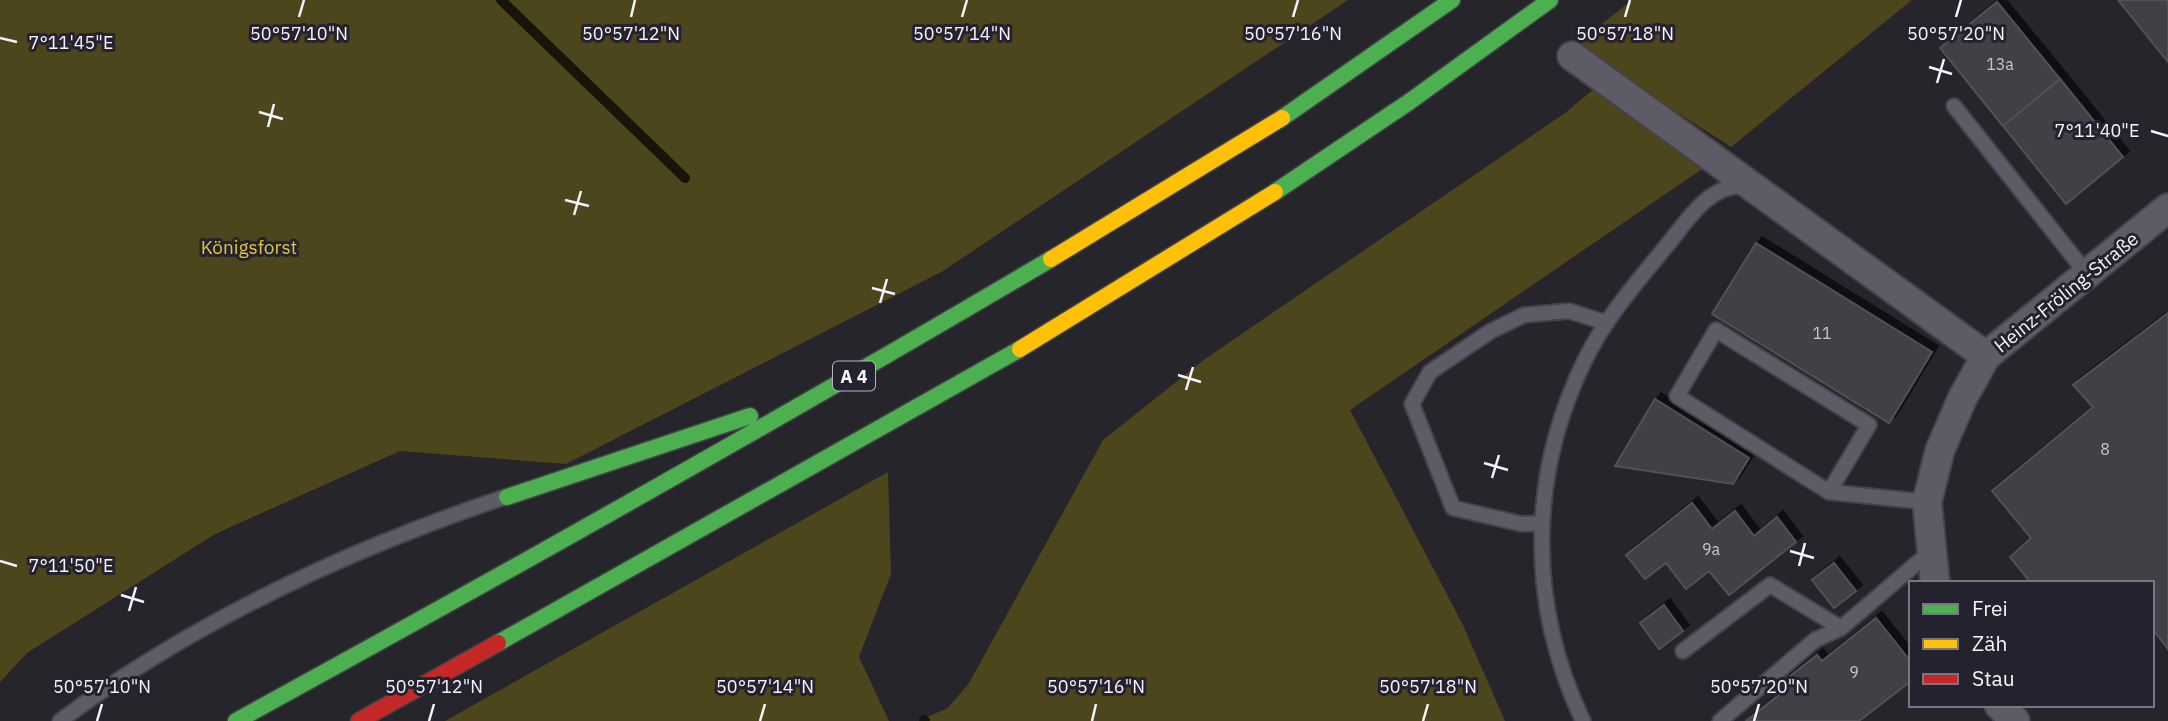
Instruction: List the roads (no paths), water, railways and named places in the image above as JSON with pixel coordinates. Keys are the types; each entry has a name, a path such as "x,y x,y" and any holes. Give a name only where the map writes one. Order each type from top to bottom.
{"highway":[{"name":"A 4","path":"236,721 480,589 832,389 1150,201 1299,107 1452,0"},
{"path":"359,721 867,438 1037,339 1352,142 1550,0"},
{"path":"507,497 832,389"}],"street":[{"path":"1572,56 1986,356"},
{"name":"Heinz-Fröling-Straße","path":"1935,581 1927,502 1940,450 1962,398 1986,356 2168,208"},
{"path":"2001,707 2015,721"}],"lane":[{"path":"1954,106 2087,274"},
{"path":"1583,721 1558,657 1546,607 1541,523 1550,458 1568,398 1585,359 1639,278 1709,196 1727,186 1748,186"},
{"path":"1541,523 1522,524 1453,508 1412,404 1416,392 1430,372 1491,331 1524,315 1569,311 1607,323"},
{"path":"1829,492 1869,425 1716,330 1677,396 1829,492 1927,502"},
{"path":"60,721 160,652 313,572 414,528 507,497"},
{"path":"1720,721 1815,640 1841,628 1930,552"},
{"path":"1683,652 1770,585 1841,628"}],"waterway":[{"path":"501,0 685,178"}],"park label":[{"name":"Königsforst","path":"249,247"}]}
